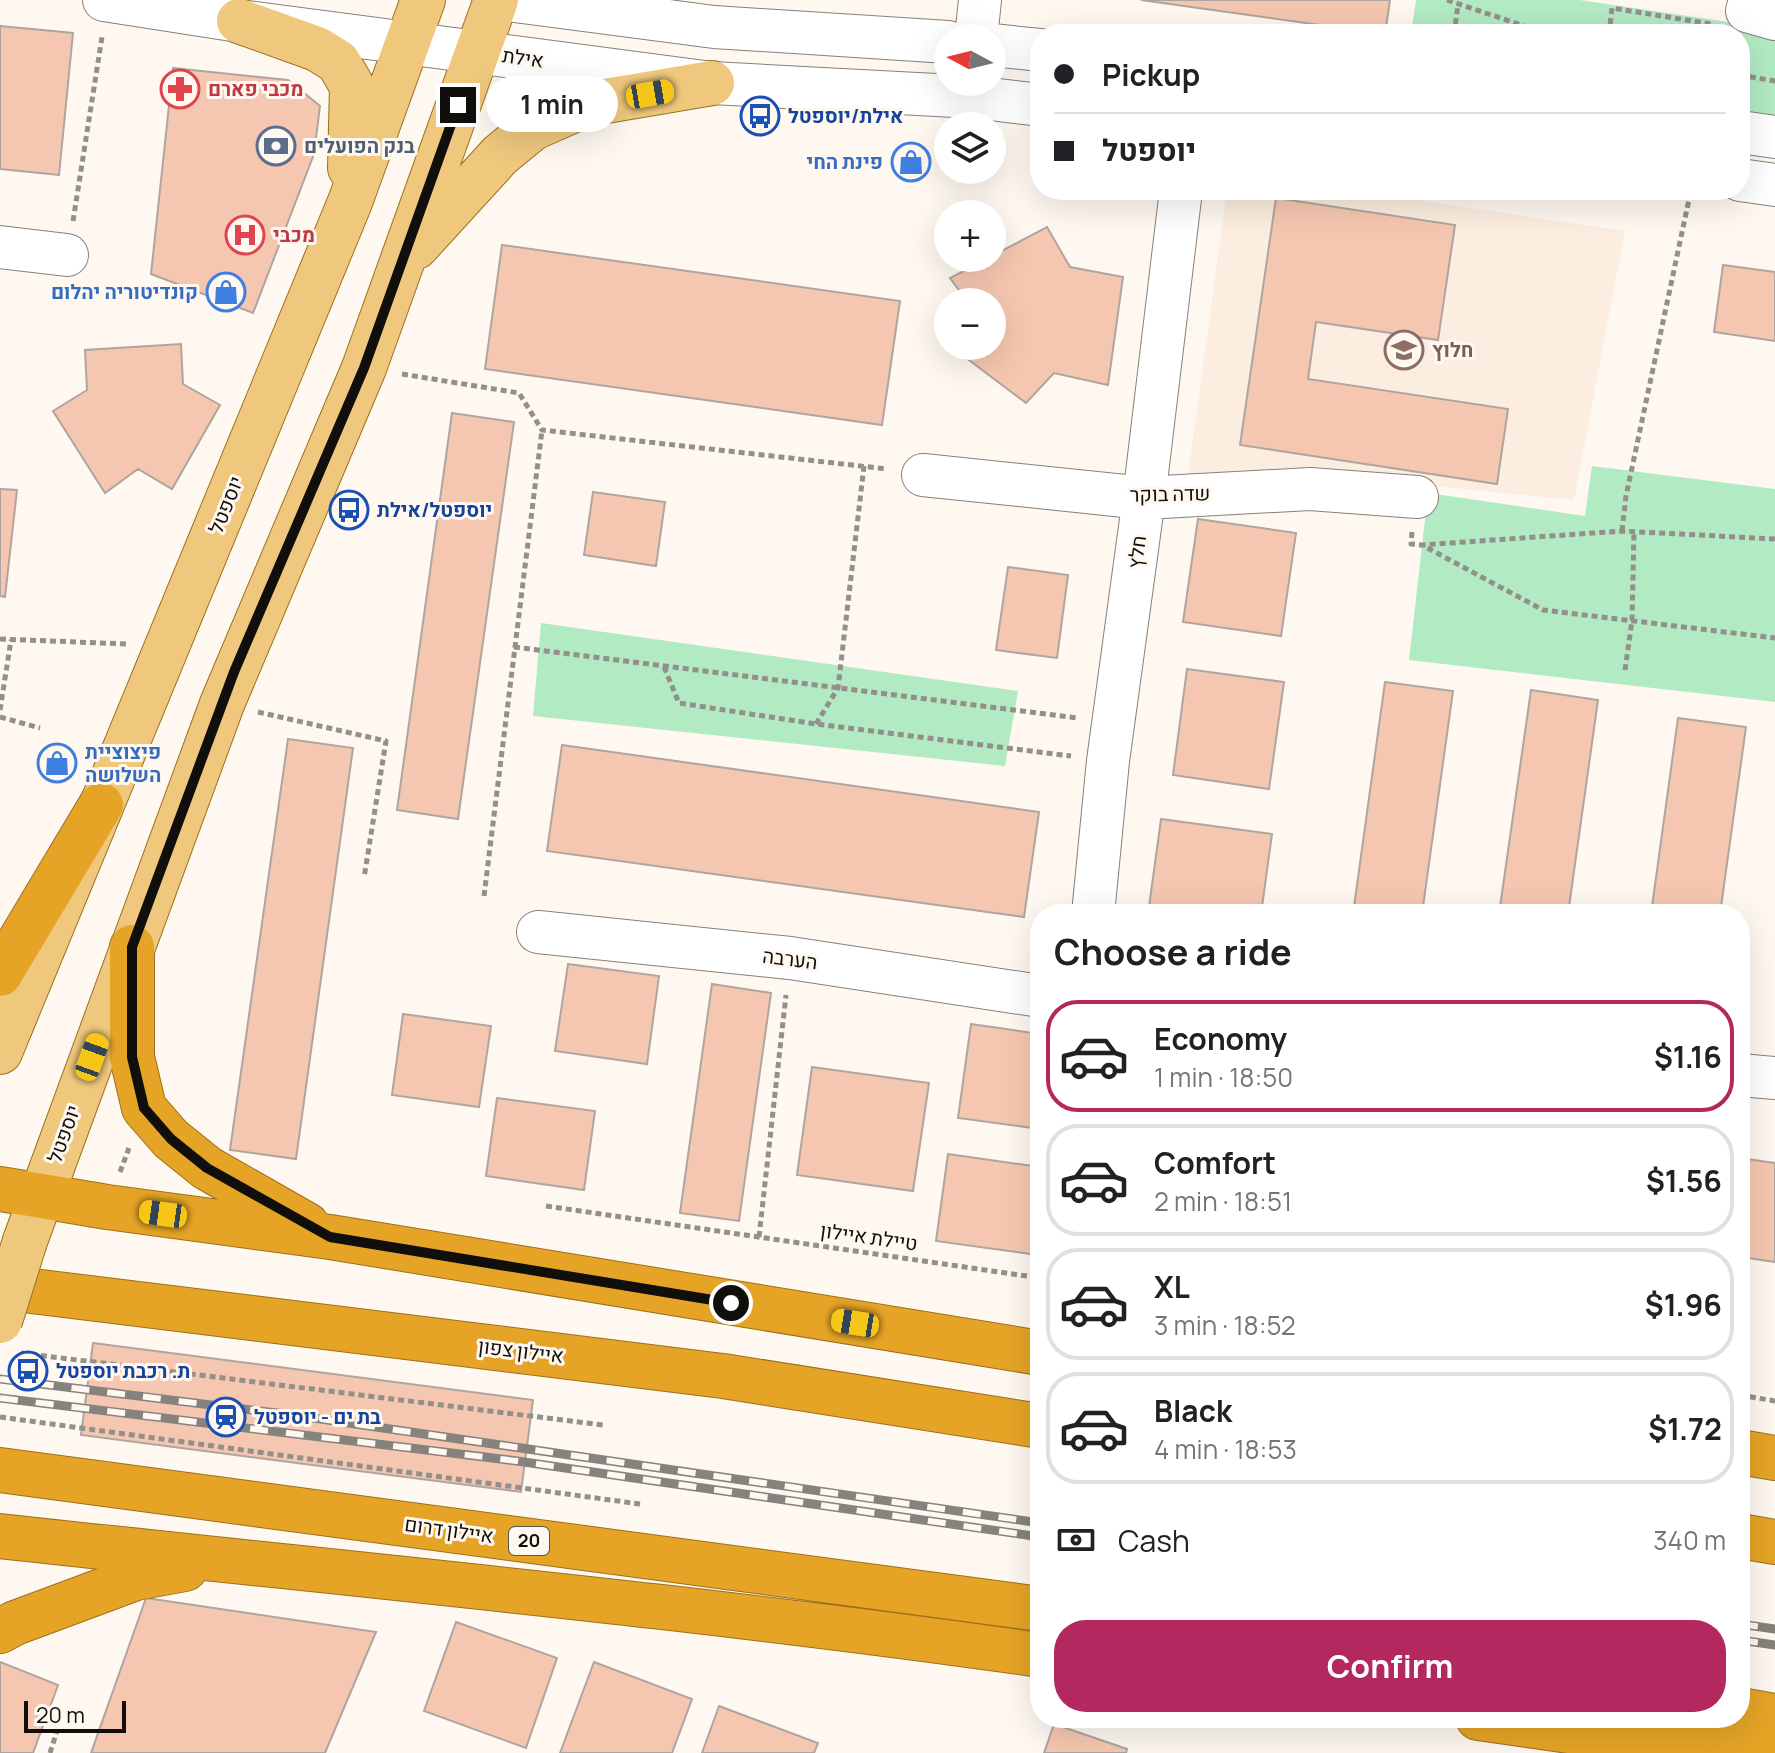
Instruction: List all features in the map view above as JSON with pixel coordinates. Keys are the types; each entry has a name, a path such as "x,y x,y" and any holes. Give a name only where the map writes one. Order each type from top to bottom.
{"highway":[{"path":"0,974 101,805"},
{"path":"132,947 132,1057 144,1108 171,1139 207,1168 330,1237"},
{"path":"21,1193 330,1237 1030,1351"},
{"name":"איילון צפון","path":"0,1287 723,1376 1030,1424"},
{"path":"1750,1454 1775,1458"},
{"name":"איילון דרום","path":"0,1470 1030,1608"},
{"path":"0,1536 447,1583 897,1635 1030,1654"},
{"path":"1750,1538 1775,1542"},
{"path":"0,1631 136,1578 226,1561"},
{"path":"1750,1712 1775,1716"},
{"path":"1548,1728 1775,1750"}],"main road":[{"name":"יוספטל","path":"0,1052 350,202 423,0"},
{"name":"יוספטל","path":"8,1337 25,1241 21,1193 132,947 222,704 364,368 496,0"},
{"path":"239,21 317,49 338,62 352,86 350,202"},
{"path":"401,263 500,155 533,128 588,104 712,83"}],"street":[{"name":"אילת","path":"106,0 239,21 712,83 974,97 1030,104"},
{"path":"508,0 714,27 934,41"},
{"path":"977,24 980,0"},
{"path":"1006,46 1030,49"},
{"path":"1750,133 1775,137"},
{"path":"1750,181 1775,185"},
{"name":"חלץ","path":"1094,904 1111,742 1180,200"},
{"path":"0,247 67,255"},
{"name":"שדה בוקר","path":"923,475 1144,498 1310,489 1417,497"},
{"name":"הערבה","path":"538,932 790,958 1030,994"},
{"path":"1750,1076 1775,1078"}],"path":[{"path":"67,255 106,0"},
{"path":"1447,0 1517,24"},
{"path":"1455,24 1458,5"},
{"path":"1610,24 1612,8 1748,14"},
{"path":"1750,77 1775,81"},
{"path":"1622,531 1626,496 1689,200"},
{"path":"364,368 519,393 542,430 484,896"},
{"path":"542,430 864,466 838,688 816,724"},
{"path":"1775,539 1622,531 1422,545 1543,610 1775,638"},
{"path":"1625,670 1632,621 1634,532"},
{"path":"0,639 168,647"},
{"path":"0,710 11,640"},
{"path":"514,647 838,688 1111,742"},
{"path":"664,666 679,703 816,724 1111,742"},
{"path":"222,704 386,741 364,878"},
{"path":"0,717 40,728"},
{"path":"759,1237 790,958"},
{"path":"107,1207 144,1108"},
{"name":"טיילת איילון","path":"546,1206 1030,1277"},
{"path":"8,1337 603,1425"},
{"path":"1750,1397 1775,1401"},
{"path":"0,1417 640,1504"},
{"path":"50,1753 57,1731"}],"shaded area":[{"name":"חלוץ","path":"1226,200 1417,200 1625,231 1574,500 1274,470 1188,476"}],"green space":[{"path":"1416,0 1580,0 1741,24 1412,24"},
{"path":"1750,25 1775,29 1775,132 1750,128"},
{"path":"1592,466 1775,489 1775,702 1409,660 1428,493 1585,516"},
{"path":"541,623 1018,691 1005,766 533,716"}],"building":[{"path":"1141,0 1390,0 1386,24 1313,24"},
{"path":"0,26 73,33 59,175 0,169"},
{"path":"173,68 288,80 320,106 314,154 253,313 151,274"},
{"path":"1276,200 1455,225 1438,340 1316,322 1308,379 1508,409 1497,484 1240,445"},
{"path":"1047,227 1070,267 1123,277 1108,385 1054,373 1026,403 969,360 1006,360 1006,288 958,288 950,278 962,272 1006,272 1006,249"},
{"path":"502,245 900,301 882,425 485,369"},
{"path":"1723,265 1775,272 1775,341 1714,332"},
{"path":"181,344 183,384 220,405 172,489 138,469 105,493 53,411 87,390 85,350"},
{"path":"452,413 514,422 458,819 397,810"},
{"path":"0,489 17,490 5,597 0,596"},
{"path":"593,492 665,502 656,566 584,555"},
{"path":"1198,519 1296,533 1281,636 1183,622"},
{"path":"1008,567 1068,575 1057,658 996,650"},
{"path":"1187,669 1284,682 1269,789 1173,775"},
{"path":"1385,682 1453,691 1423,904 1354,904"},
{"path":"1531,690 1598,700 1569,904 1500,904"},
{"path":"1678,718 1746,727 1721,904 1652,904"},
{"path":"288,739 353,748 296,1159 230,1150"},
{"path":"562,745 1039,812 1024,917 547,851"},
{"path":"1161,819 1272,834 1262,904 1149,904"},
{"path":"568,964 659,976 647,1064 555,1051"},
{"path":"712,984 771,993 739,1221 680,1213"},
{"path":"403,1014 491,1026 479,1107 392,1095"},
{"path":"971,1024 1030,1033 1030,1128 958,1118"},
{"path":"812,1067 929,1083 913,1191 797,1175"},
{"path":"497,1098 595,1111 584,1190 486,1176"},
{"path":"948,1154 1030,1166 1030,1254 936,1241"},
{"path":"1750,1159 1775,1163 1775,1262 1750,1258"},
{"path":"93,1343 533,1400 521,1492 81,1435"},
{"path":"146,1598 376,1632 325,1753 91,1753"},
{"path":"456,1622 557,1658 526,1748 424,1711"},
{"path":"0,1662 58,1685 33,1753 0,1753"},
{"path":"594,1662 692,1699 672,1753 560,1753"},
{"path":"719,1706 818,1743 814,1753 702,1753"},
{"path":"1053,1728 1066,1728 1127,1749 1126,1753 1044,1753"}],"railway":[{"path":"0,1379 293,1415 1030,1522"},
{"path":"0,1398 517,1461 1030,1536"},
{"path":"1750,1625 1775,1629"},
{"path":"1750,1641 1775,1645"}],"place":[{"name":"מכבי פארם","path":"180,89"},
{"name":"אילת/יוספטל","path":"760,116"},
{"name":"בנק הפועלים","path":"276,146"},
{"name":"פינת החי","path":"911,162"},
{"name":"מכבי","path":"245,235"},
{"name":"קונדיטוריה יהלום","path":"226,292"},
{"name":"חלוץ","path":"1404,350"},
{"name":"יוספטל/אילת","path":"349,510"},
{"name":"פיצוציית השלושה","path":"57,763"},
{"name":"ת. רכבת יוספטל","path":"28,1371"},
{"name":"בת ים - יוספטל","path":"226,1417"}],"route":[{"path":"458,105 364,368 234,672 132,947 132,1057 144,1108 171,1139 207,1168 330,1237 731,1303"}]}
